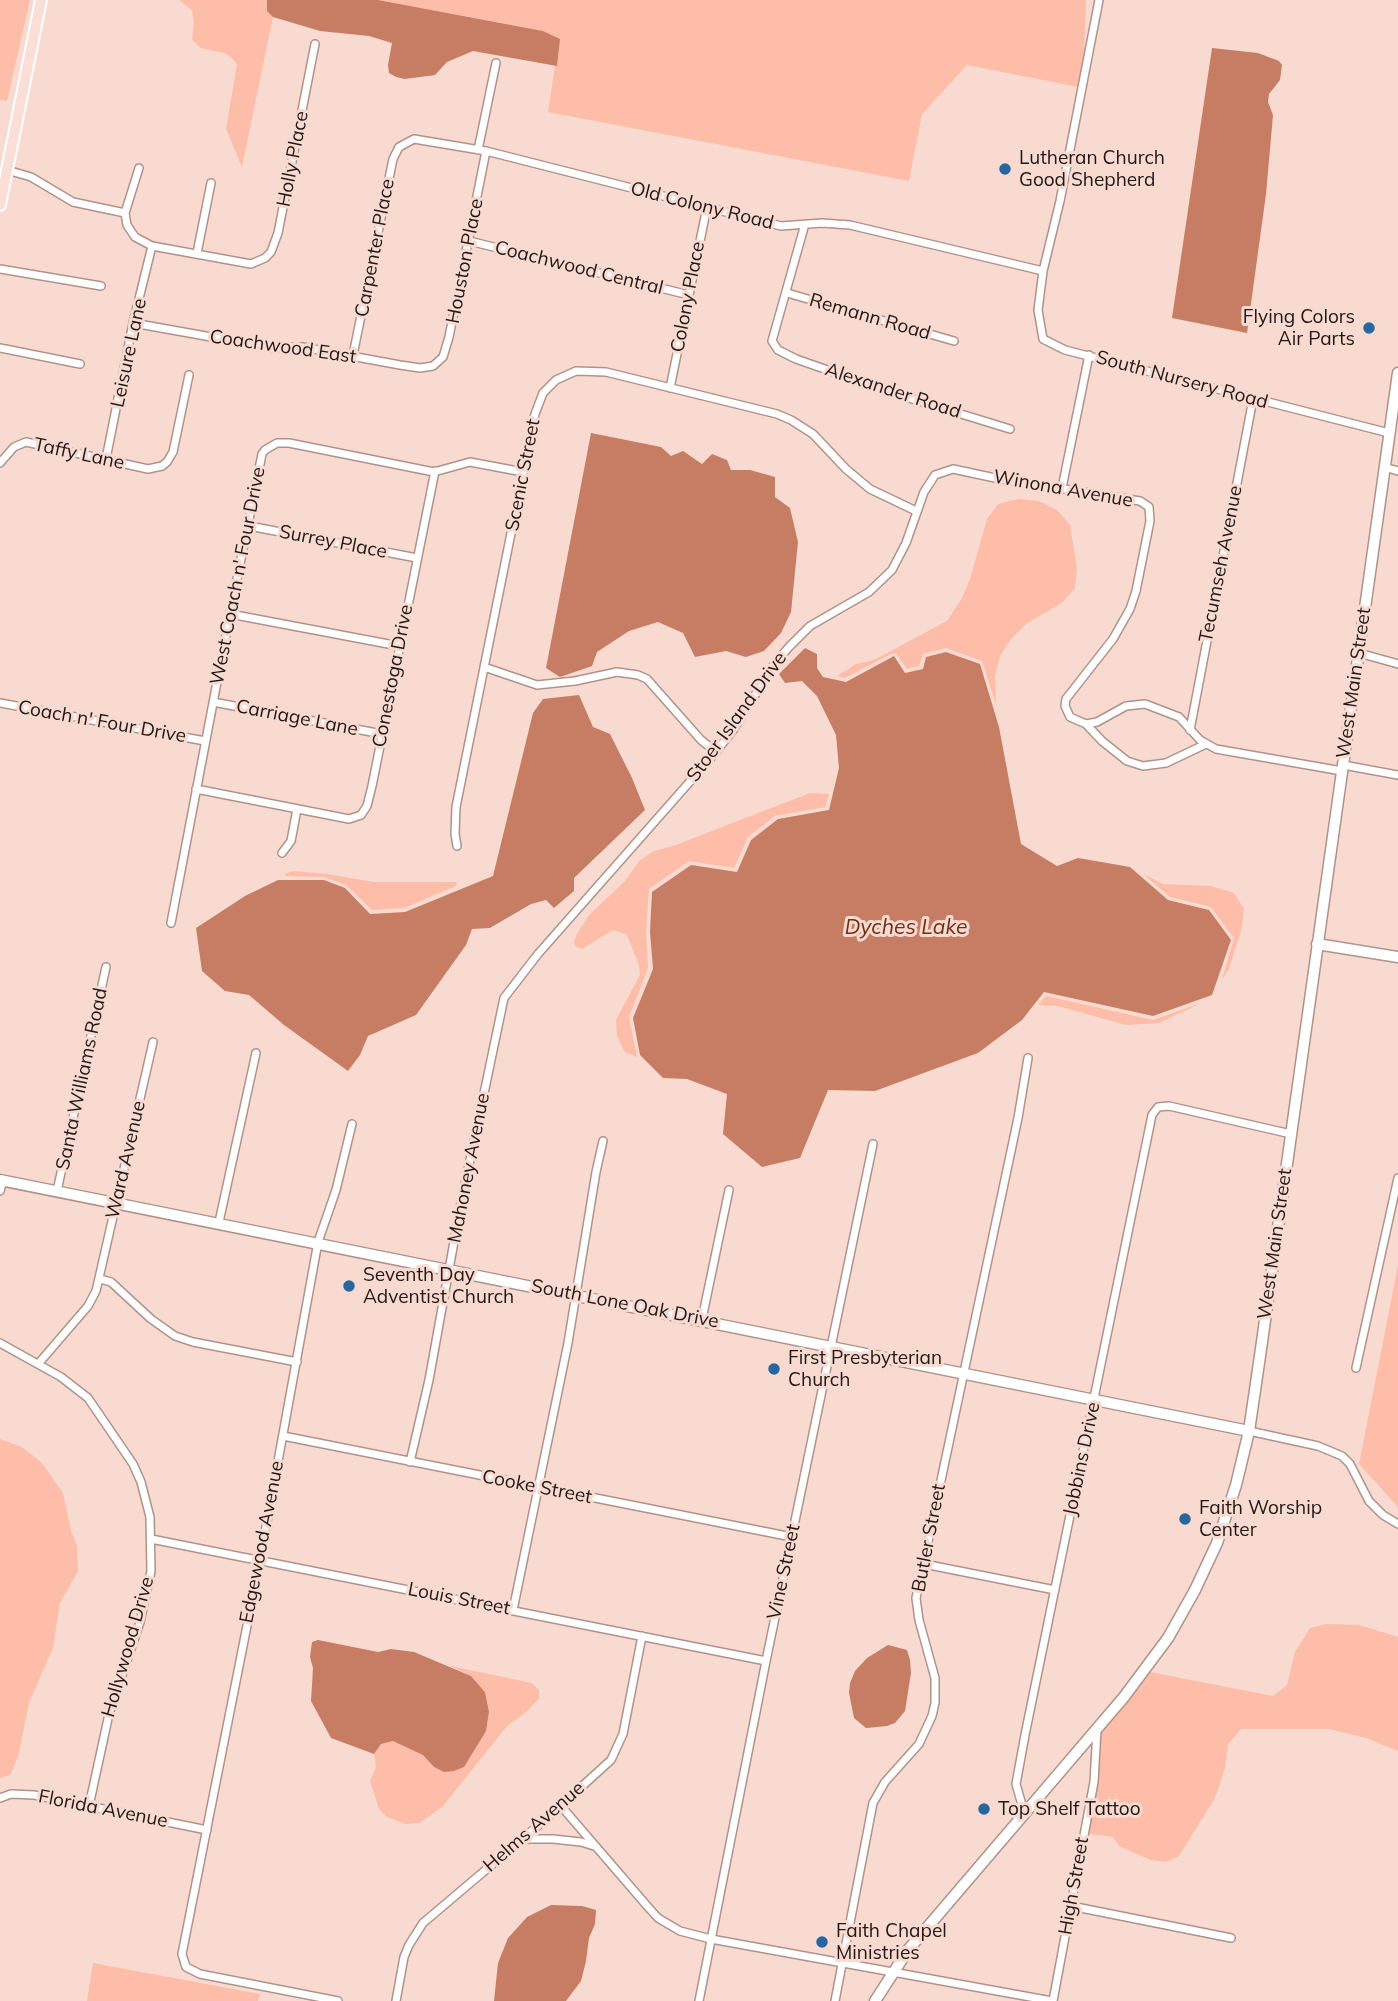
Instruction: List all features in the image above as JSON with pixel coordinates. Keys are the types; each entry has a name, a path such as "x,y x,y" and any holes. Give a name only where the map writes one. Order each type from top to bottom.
{"main road":[{"path":"0,205 7,170 6,147 41,0"},
{"name":"West Main Street","path":"875,2001 908,1950 1150,1663 1168,1638 1195,1590 1217,1543 1249,1430 1398,373"},
{"path":"1317,944 1398,957"},
{"name":"South Lone Oak Drive","path":"1,1184 57,1191 219,1222 1249,1430"}],"street":[{"path":"1043,271 1060,201 1098,0"},
{"name":"Holly Place","path":"197,253 255,264 271,252 278,233 315,44"},
{"name":"Houston Place","path":"433,366 443,357 446,348 469,241 496,63"},
{"name":"Old Colony Road","path":"403,144 414,139 482,150 781,226 836,223 850,225 1043,271"},
{"name":"Carpenter Place","path":"353,355 393,159 403,144"},
{"path":"139,168 125,213 131,231 152,246 197,253 211,183"},
{"path":"7,170 31,177 73,202 125,213"},
{"name":"Colony Place","path":"670,388 707,207"},
{"path":"787,293 805,224"},
{"name":"Coachwood Central","path":"469,241 689,296"},
{"name":"Leisure Lane","path":"106,459 133,323 152,246"},
{"path":"0,269 101,285"},
{"name":"South Nursery Road","path":"1043,271 1038,310 1043,339 1055,346 1390,433"},
{"name":"Remann Road","path":"787,293 954,341"},
{"name":"Alexander Road","path":"787,293 772,341 778,350 796,359 896,394 1010,429"},
{"name":"Coachwood East","path":"133,323 262,346 302,347 420,368 433,366"},
{"path":"0,348 80,364"},
{"path":"1062,488 1089,355"},
{"name":"Scenic Street","path":"457,846 456,807 523,472 538,403 543,393 556,380 576,371 590,370 790,420 813,434 846,469 870,489 916,511"},
{"name":"Taffy Lane","path":"0,463 14,447 26,442 148,468 165,465 173,452 189,375"},
{"name":"Tecumseh Avenue","path":"1190,730 1253,399"},
{"name":"West Coach n' Four Drive","path":"171,923 262,454 269,446 277,443 435,471 470,463 523,472"},
{"path":"1384,467 1398,471"},
{"name":"Winona Avenue","path":"916,511 931,480 946,470 953,469 1140,501 1150,511 1136,591 1130,609 1114,639 1065,702 1066,712 1070,717 1086,724"},
{"name":"Conestoga Drive","path":"196,789 349,819 362,815 367,806 435,471"},
{"name":"Stoer Island Drive","path":"504,998 538,954 716,752 775,663 789,647 810,626 869,592 892,570 906,542 916,511"},
{"name":"Surrey Place","path":"249,526 417,558"},
{"path":"230,614 399,646"},
{"path":"1359,653 1398,664"},
{"path":"484,667 537,685 575,681 617,672 638,675 647,679 701,740 716,752"},
{"name":"Carriage Lane","path":"213,702 382,734"},
{"name":"Coach n' Four Drive","path":"0,703 205,741"},
{"path":"1086,724 1103,720 1126,706 1145,704 1172,712 1206,744 1216,749 1398,775"},
{"path":"1086,724 1117,754 1127,761 1143,766 1166,763 1206,744"},
{"path":"282,853 291,842 296,809"},
{"name":"Santa Williams Road","path":"57,1191 106,967"},
{"name":"Mahoney Avenue","path":"410,1462 429,1380 504,998"},
{"name":"Ward Avenue","path":"39,1363 89,1306 100,1279 153,1042"},
{"path":"219,1222 256,1053"},
{"name":"Butler Street","path":"835,2001 873,1802 885,1782 919,1744 935,1703 935,1678 916,1598 1018,1118 1028,1058"},
{"name":"Jobbins Drive","path":"1026,1811 1021,1805 1016,1784 1152,1115 1158,1107 1169,1106 1291,1134"},
{"name":"Edgewood Avenue","path":"338,2001 192,1971 183,1962 182,1946 260,1560 318,1242 336,1189 352,1124"},
{"path":"513,1610 576,1294 603,1140"},
{"name":"Vine Street","path":"699,2001 873,1144"},
{"path":"1356,1368 1398,1178"},
{"path":"702,1320 729,1190"},
{"path":"100,1279 111,1282 151,1319 175,1336 193,1342 297,1362"},
{"name":"Hollywood Drive","path":"0,1343 39,1363 88,1398 122,1446 141,1482 150,1517 151,1571 140,1622 111,1704 89,1806"},
{"path":"1249,1430 1335,1452 1350,1464 1369,1501 1383,1515 1398,1524"},
{"name":"Cooke Street","path":"283,1436 792,1537"},
{"name":"Louis Street","path":"151,1539 766,1661"},
{"path":"924,1564 1055,1591"},
{"name":"Helms Avenue","path":"396,2001 404,1957 423,1923 611,1760 620,1743 642,1636"},
{"name":"High Street","path":"1052,2001 1094,1782 1097,1729"},
{"name":"Florida Avenue","path":"0,1798 11,1794 34,1795 207,1830"},
{"path":"561,1806 658,1917 680,1931 711,1939 1052,2001"},
{"path":"523,1839 553,1839 595,1846"},
{"path":"1071,1906 1231,1938"}],"shaded area":[{"path":"0,0 30,0 7,101 0,100"},
{"path":"179,0 267,0 267,11 273,17 242,167 226,129 237,64 224,53 201,48 192,40 192,10"},
{"path":"378,0 1086,0 1084,56 1078,87 967,65 922,114 909,181 548,112 559,39 543,31"},
{"path":"1018,499 1039,501 1057,510 1070,525 1077,568 1075,588 1063,602 1026,624 1011,639 1000,656 995,675 996,704 982,661 946,648 923,654 919,666 907,669 893,653 845,678 837,676 856,664 874,660 947,621 962,598 970,579 987,519 998,504"},
{"path":"810,793 829,794 825,807 775,816 748,837 734,868 689,861 649,889 646,931 648,968 629,1017 637,1057 625,1052 617,1036 616,1020 640,975 639,965 627,935 613,930 582,949 575,946 577,934 589,915 624,882 640,860 654,851"},
{"path":"293,871 373,882 457,882 456,886 404,908 372,910 346,885 324,877 285,876"},
{"path":"1143,874 1163,884 1211,886 1234,893 1244,909 1241,931 1229,969 1222,979 1234,938 1211,907 1170,897"},
{"path":"1046,996 1153,1020 1201,1003 1159,1023 1126,1025 1058,1006 1038,1005"},
{"path":"1398,1265 1398,1507 1359,1464"},
{"path":"0,1439 22,1447 42,1463 63,1493 71,1531 77,1545 78,1571 60,1603 53,1648 29,1703 18,1757 10,1775 0,1778"},
{"path":"1326,1624 1359,1625 1398,1637 1398,1751 1366,1738 1329,1729 1241,1729 1228,1744 1225,1768 1215,1798 1179,1856 1166,1862 1151,1860 1119,1846 1113,1837 1082,1833 1097,1736 1150,1672 1273,1696 1287,1685 1295,1652 1310,1628"},
{"path":"450,1666 532,1683 539,1690 539,1699 507,1726 443,1806 420,1823 405,1824 387,1817 379,1809 370,1781 376,1767 374,1754 381,1744 393,1741 403,1744 423,1755 434,1767 476,1746 486,1731 489,1712 485,1691 471,1676"},
{"path":"93,1963 260,1994 258,2001 87,2001"}],"water":[{"path":"267,0 378,0 543,31 560,39 557,66 473,51 447,62 435,75 405,79 396,77 389,73 388,65 392,43 369,36 320,31 273,17 267,11"},
{"path":"1212,48 1258,53 1279,61 1282,65 1280,80 1269,94 1268,102 1273,115 1266,194 1247,333 1172,318"},
{"path":"591,433 661,447 671,456 683,451 702,464 712,454 727,460 731,470 750,470 775,477 775,497 790,508 798,542 791,612 781,633 764,651 746,657 726,651 695,657 683,633 658,622 629,631 597,652 592,666 560,677 546,668"},
{"name":"Dyches Lake","path":"805,648 817,654 817,668 823,677 846,682 894,656 905,673 923,669 926,657 946,652 980,664 999,727 1021,844 1057,866 1078,858 1130,867 1168,900 1209,910 1231,940 1212,995 1153,1016 1044,992 1022,1020 978,1053 875,1091 828,1090 800,1158 762,1167 723,1134 727,1094 687,1079 663,1078 640,1055 633,1018 653,969 650,932 652,892 691,865 737,872 751,840 778,819 829,810 839,768 836,735 817,696 802,681 785,683 779,674"},
{"path":"579,695 593,727 610,734 645,810 574,878 574,891 554,908 546,900 531,904 490,928 472,929 466,945 416,1015 368,1036 360,1055 348,1071 284,1025 249,995 225,991 202,971 196,928 245,896 278,880 324,880 345,888 370,914 405,912 493,876 533,713 543,699"},
{"path":"318,1640 378,1652 391,1649 414,1652 471,1676 485,1692 489,1712 486,1731 464,1767 444,1772 434,1767 423,1755 393,1741 381,1744 374,1754 331,1738 311,1701 313,1668 310,1657 312,1642"},
{"path":"888,1645 907,1650 910,1660 911,1673 905,1711 895,1723 866,1728 854,1718 849,1693 850,1683 855,1671 867,1658"},
{"path":"551,1905 582,1906 596,1910 581,1981 566,2001 494,2001 498,1963 508,1938 527,1917"}],"place":[{"name":"Lutheran Church Good Shepherd","path":"1005,169"},
{"name":"Flying Colors Air Parts","path":"1369,328"},
{"name":"Seventh Day Adventist Church","path":"349,1286"},
{"name":"First Presbyterian Church","path":"774,1369"},
{"name":"Faith Worship Center","path":"1185,1519"},
{"name":"Top Shelf Tattoo","path":"984,1809"},
{"name":"Faith Chapel Ministries","path":"822,1942"}]}
